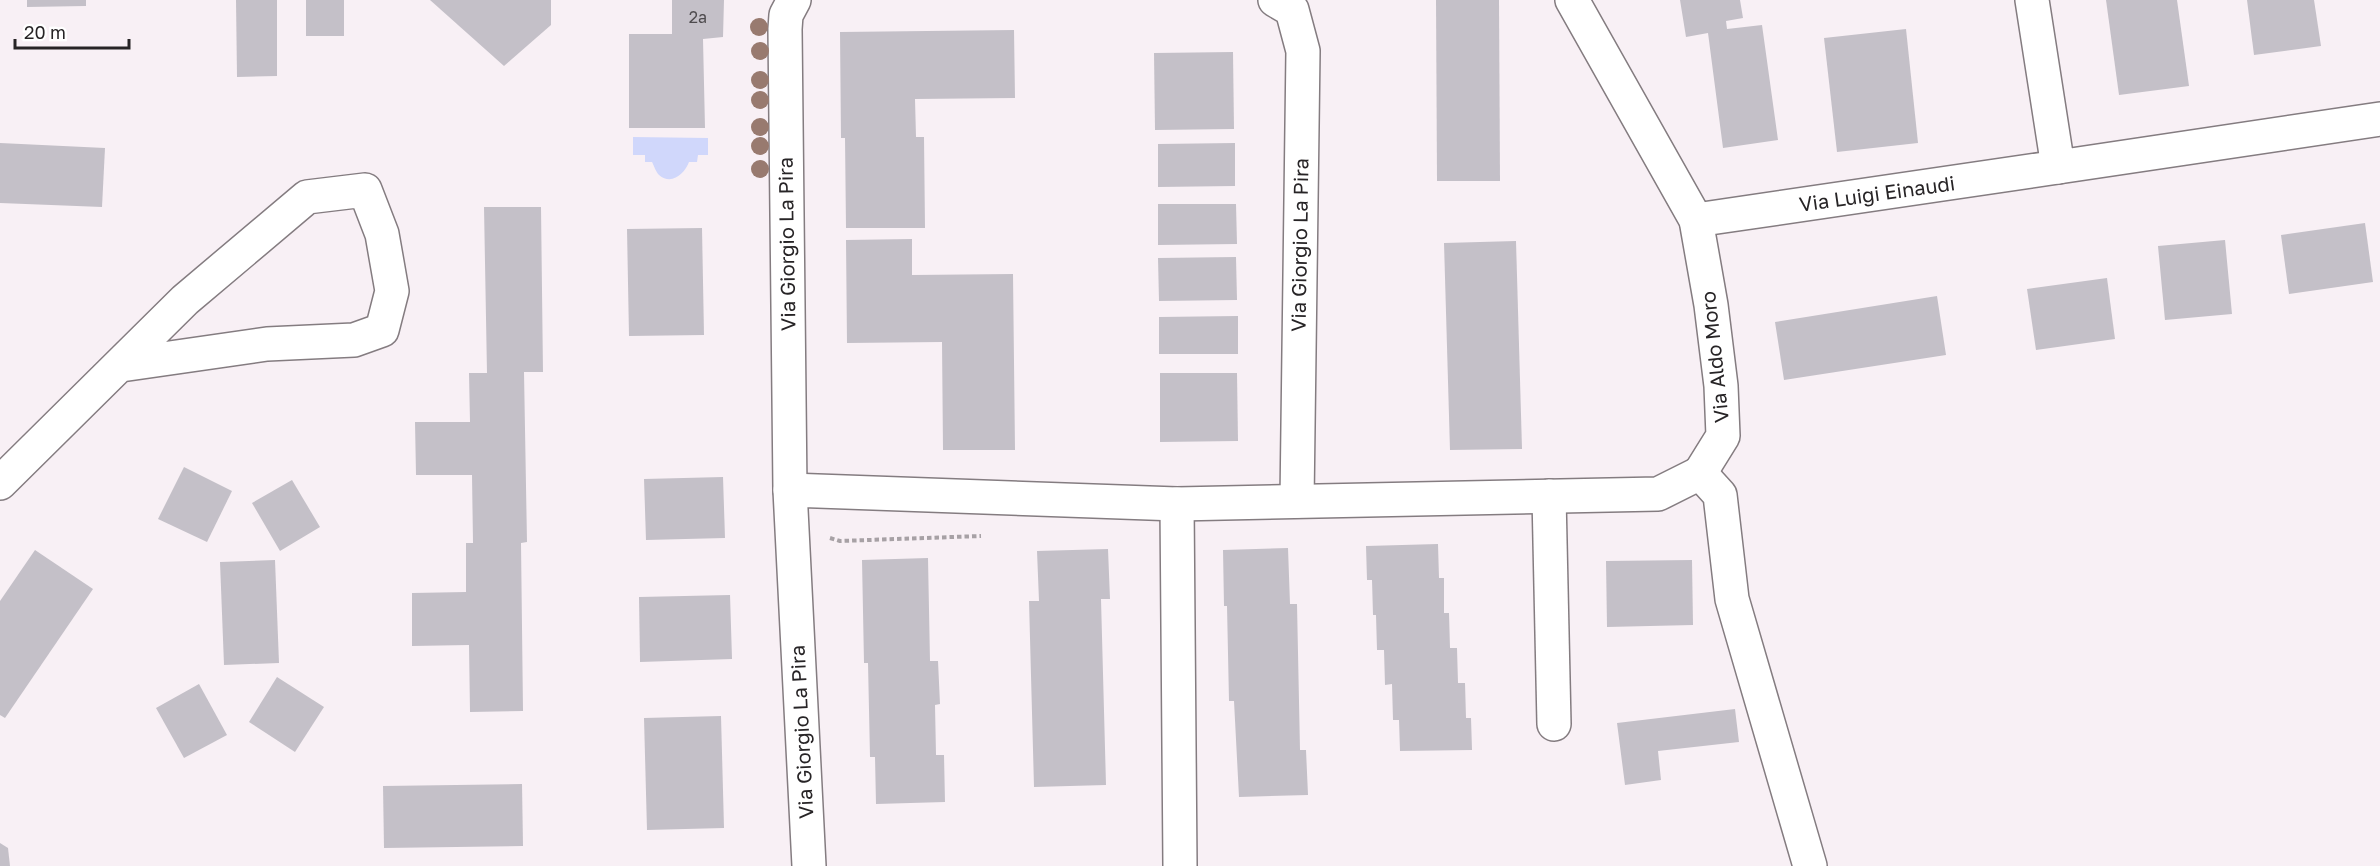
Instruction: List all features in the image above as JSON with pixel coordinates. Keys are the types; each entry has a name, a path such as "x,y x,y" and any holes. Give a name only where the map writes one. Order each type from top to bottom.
{"street":[{"name":"Via Giorgio La Pira","path":"794,0 786,15 785,28 790,504 810,866"},
{"name":"Via Giorgio La Pira","path":"1275,0 1292,10 1303,51 1297,501"},
{"name":"Via Aldo Moro","path":"1572,0 1695,220 1711,305 1721,386 1723,436 1700,473"},
{"path":"2032,0 2058,167"},
{"name":"Via Luigi Einaudi","path":"1695,220 2380,119"},
{"path":"0,483 185,300 307,197 365,190 382,234 392,291 382,330 354,340 267,344 121,364"},
{"path":"790,504 1177,504 1658,494 1700,473 1720,495 1732,599 1810,866"},
{"path":"1549,496 1554,724"},
{"path":"1177,504 1180,866"}],"path":[{"path":"790,504 823,536 840,541 991,536"}],"water":[{"path":"633,137 708,138 708,155 698,155 697,162 689,162 677,177 664,178 658,174 652,162 645,162 645,155 633,155"}],"building":[{"path":"27,0 86,0 86,6 27,7"},
{"path":"236,0 277,0 277,76 237,77"},
{"path":"306,0 344,0 344,36 306,36"},
{"path":"430,0 551,0 551,25 504,66"},
{"path":"672,0 724,0 723,37 703,39 705,128 629,128 629,34 672,34"},
{"path":"1436,0 1499,0 1500,181 1437,181"},
{"path":"1680,0 1740,0 1743,18 1726,21 1727,29 1762,25 1778,140 1723,148 1708,33 1686,37"},
{"path":"2106,0 2177,0 2189,86 2119,95"},
{"path":"2247,0 2314,0 2321,46 2254,55"},
{"path":"1906,29 1918,143 1837,152 1824,38"},
{"path":"1014,30 1015,98 915,99 916,137 924,137 925,228 846,228 845,138 841,138 840,32"},
{"path":"1233,52 1234,129 1155,130 1154,53"},
{"path":"0,143 105,148 102,207 0,203"},
{"path":"1235,143 1235,186 1158,187 1158,144"},
{"path":"1158,204 1236,204 1237,244 1158,245"},
{"path":"484,207 541,207 543,372 524,372 527,542 521,543 523,711 470,712 469,645 412,646 412,593 466,592 466,543 473,543 472,475 416,475 415,422 470,422 469,373 487,373"},
{"path":"2365,223 2373,282 2289,294 2281,235"},
{"path":"702,228 704,335 629,336 627,229"},
{"path":"912,239 912,275 1013,274 1015,450 943,450 942,342 847,343 846,240"},
{"path":"2225,240 2232,314 2165,320 2158,246"},
{"path":"1516,241 1522,449 1450,450 1444,243"},
{"path":"1236,257 1237,300 1159,301 1158,258"},
{"path":"2107,278 2115,339 2036,350 2027,289"},
{"path":"1937,296 1946,355 1784,380 1775,322"},
{"path":"1238,316 1238,354 1159,354 1159,317"},
{"path":"1160,373 1237,373 1238,441 1160,442"},
{"path":"184,467 232,491 207,542 158,519"},
{"path":"723,477 725,538 646,540 644,479"},
{"path":"292,480 320,527 280,551 252,503"},
{"path":"1438,544 1439,578 1444,578 1444,613 1449,613 1450,648 1457,648 1458,683 1465,683 1466,718 1471,718 1472,750 1400,751 1399,720 1393,720 1392,684 1385,685 1384,650 1377,650 1376,615 1373,615 1372,580 1367,580 1366,546"},
{"path":"1288,548 1290,604 1297,604 1300,750 1306,750 1308,795 1239,797 1234,701 1229,701 1223,550"},
{"path":"1108,549 1110,599 1101,599 1106,785 1034,787 1029,601 1039,601 1037,551"},
{"path":"35,550 93,589 5,718 0,715 0,601"},
{"path":"928,558 930,661 938,661 940,704 935,705 936,755 944,755 945,802 876,804 875,757 870,757 868,663 864,663 862,560"},
{"path":"275,560 279,663 224,665 220,562"},
{"path":"1692,560 1693,625 1607,627 1606,561"},
{"path":"730,595 732,659 640,662 639,597"},
{"path":"277,677 324,707 295,752 249,722"},
{"path":"199,684 227,735 184,758 156,708"},
{"path":"1735,709 1739,742 1658,751 1661,780 1625,785 1617,723"},
{"path":"721,716 724,828 647,830 644,718"},
{"path":"522,784 523,846 384,848 383,786"},
{"path":"0,843 8,848 10,866 0,866"}]}
